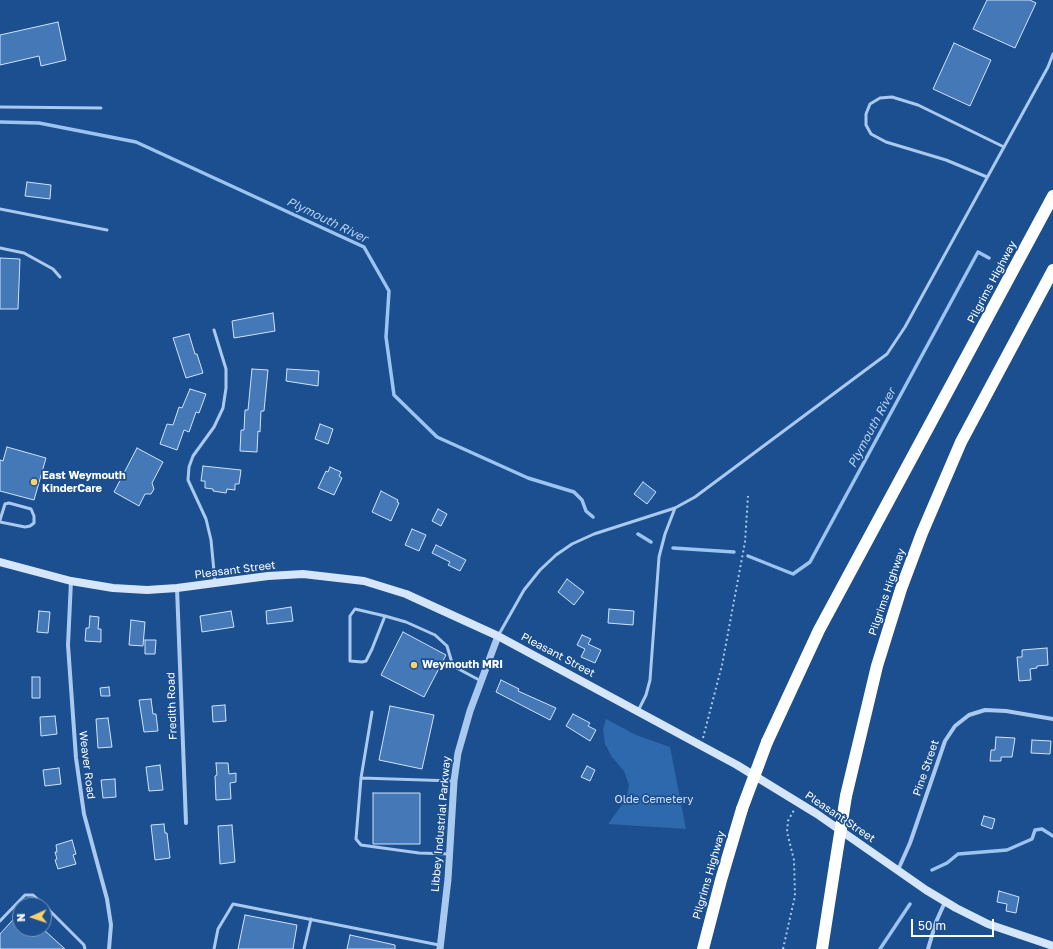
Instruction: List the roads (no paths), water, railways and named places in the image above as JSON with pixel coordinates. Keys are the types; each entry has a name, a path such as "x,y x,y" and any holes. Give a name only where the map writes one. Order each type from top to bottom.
{"highway":[{"name":"Pilgrims Highway","path":"703,949 717,893 742,809 767,742 802,666 848,575 1053,196"},
{"name":"Pilgrims Highway","path":"822,949 846,796 876,666 901,590 922,533 961,442 1053,270"}],"main road":[{"name":"Pleasant Street","path":"0,562 71,581 129,589 177,588 261,577 303,574 364,582 406,594 498,636 700,744 799,802 946,902 977,919 1050,946"}],"street":[{"name":"Weaver Road","path":"71,581 68,645 76,758 84,814 107,899 111,925 109,949"},
{"name":"Fredith Road","path":"177,588 186,823"},
{"name":"Libbey Industrial Parkway","path":"441,947 450,854 454,781 458,753 481,681 498,636"},
{"name":"Pine Street","path":"898,870 910,843 945,741 955,726 969,716 985,710 1006,711 1053,719"},
{"path":"928,949 936,922 946,902"}],"lane":[{"path":"498,636 524,590 540,570 556,555 572,544 594,534 675,508 694,497 887,354 905,327 988,177 1048,67 1053,54"},
{"path":"988,177 946,160 886,142 871,134 866,125 866,114 870,104 880,98 892,97 918,105 1004,147"},
{"path":"0,107 101,108"},
{"path":"0,210 107,230"},
{"path":"0,248 24,253 53,269 60,277"},
{"path":"214,330 226,368 226,388 223,408 214,427 193,456 189,467 188,480 206,519 211,540 215,584"},
{"path":"9,503 31,509 34,516 34,523 25,527 0,521 5,504 9,503"},
{"path":"638,711 646,695 650,680 659,557 665,534 675,508"},
{"path":"385,616 366,660 362,662 350,661 350,616 355,609 385,616 406,622 436,635 447,646 453,666 481,681"},
{"path":"372,712 361,778 356,839 361,845 419,853 450,854"},
{"path":"361,778 454,781"},
{"path":"23,897 25,895 33,895 35,897"},
{"path":"214,949 218,929 233,904 441,947"},
{"path":"0,921 12,909"},
{"path":"52,913 84,946 85,949"},
{"path":"304,949 311,919"}],"waterway":[{"name":"Plymouth River","path":"0,122 39,123 136,142 364,247 389,291 386,337 394,395 437,437 528,478 574,492 582,500 586,511 593,517"},
{"name":"Plymouth River","path":"748,556 793,574 810,562 978,252 989,258"},
{"name":"Plymouth River","path":"638,534 651,542"},
{"name":"Plymouth River","path":"673,548 734,552"},
{"path":"932,870 947,863 958,854 1007,850 1032,839 1035,830 1042,829 1053,836"},
{"path":"880,949 910,904"}],"place":[{"name":"East Weymouth KinderCare","path":"34,482"},
{"name":"Weymouth MRI","path":"414,665"}],"park label":[{"name":"Olde Cemetery","path":"654,800"}]}
